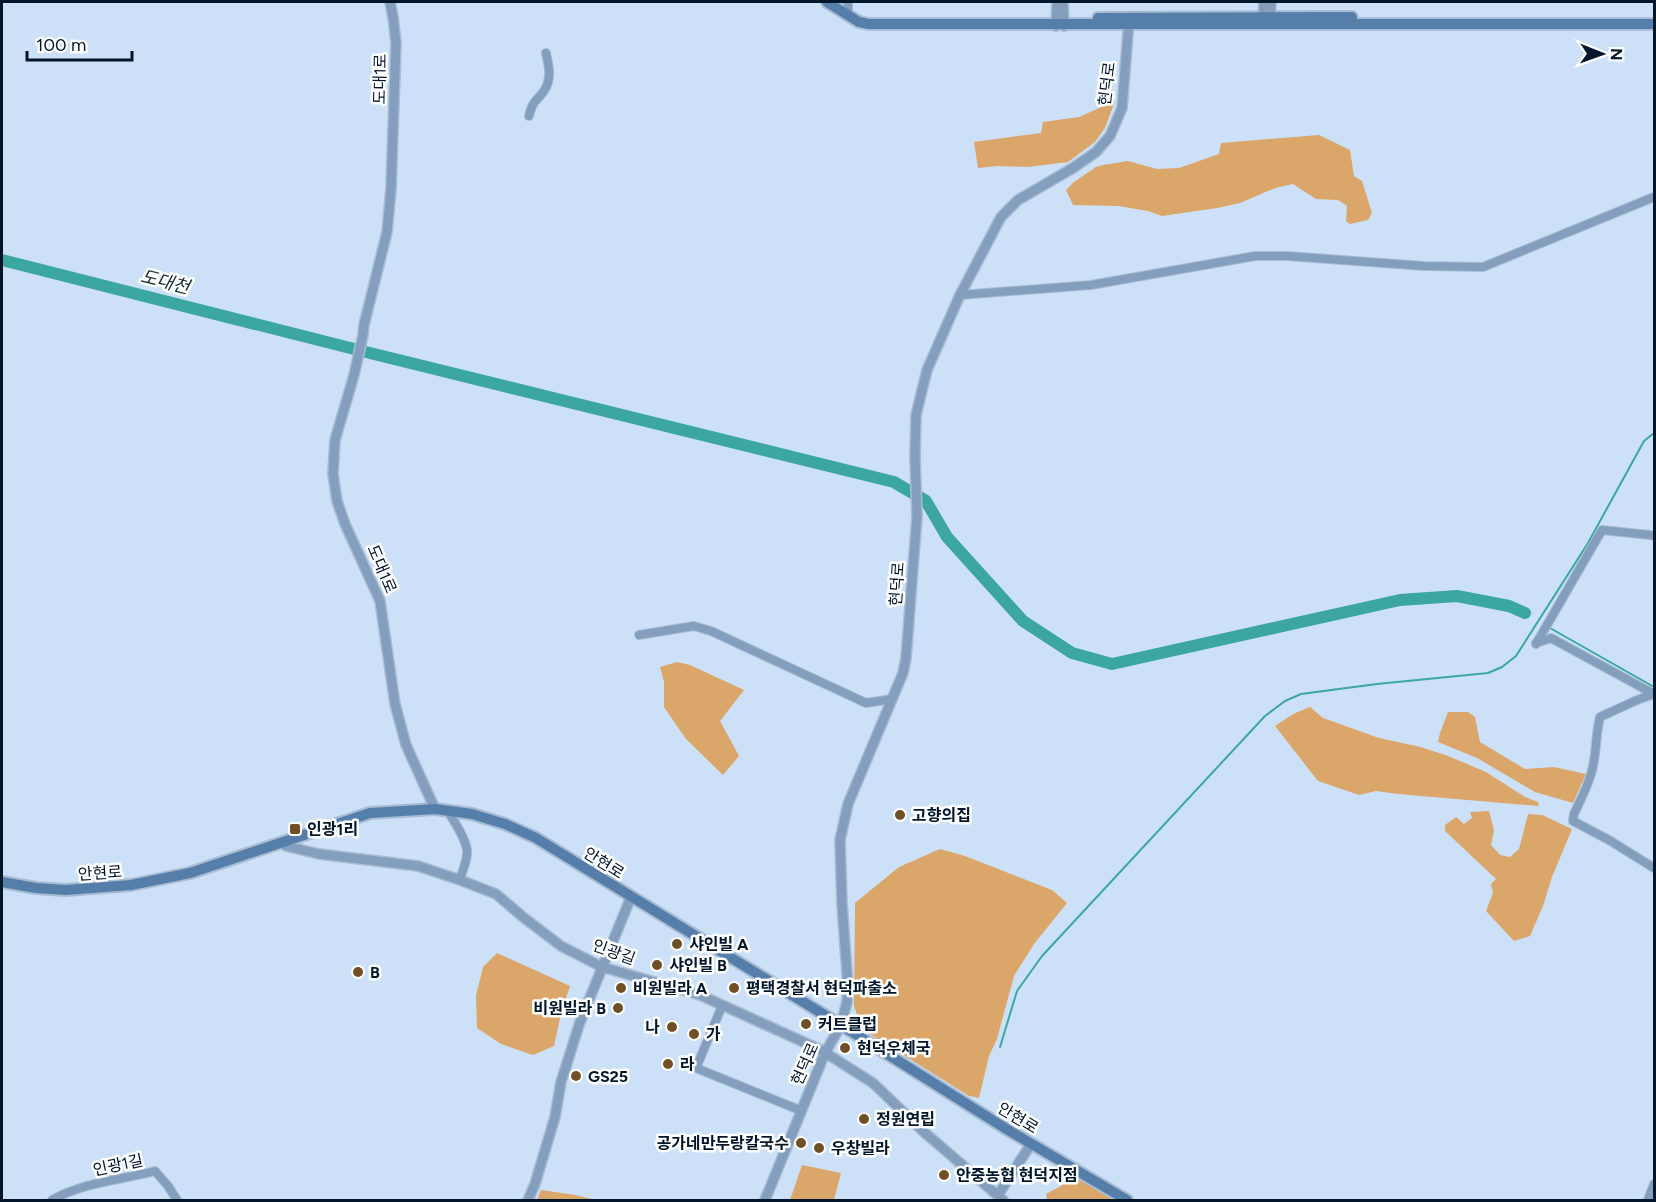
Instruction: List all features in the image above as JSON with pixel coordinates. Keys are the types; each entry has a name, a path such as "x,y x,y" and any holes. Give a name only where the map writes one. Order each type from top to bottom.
{"main road":[{"path":"827,2 841,7 859,22 869,24 1654,18"},
{"path":"1267,20 1654,24"},
{"name":"안현로","path":"2,882 66,890 131,885 190,873 370,813 441,810 472,814 506,824 536,838 1031,1144 1126,1200"}],"street":[{"name":"도대1로","path":"390,2 396,43 391,189 387,232 354,375 335,440 333,474 337,501 345,524 380,601 395,704 406,745 441,810"},
{"path":"1057,2 1060,22"},
{"path":"1060,22 1063,2"},
{"path":"1264,2 1267,20"},
{"path":"1267,20 1270,2"},
{"name":"현덕로","path":"765,1200 825,1053 841,1025 848,1002 840,840 848,804 903,673 908,641 917,516 915,434 918,402 927,370 960,294 1001,217 1018,200 1096,152 1110,136 1122,108 1129,22"},
{"path":"529,116 532,103 545,90 550,76 546,53"},
{"path":"960,294 1091,285 1255,256 1287,256 1424,266 1484,267 1654,197"},
{"path":"1654,536 1602,530 1536,644 1551,638 1654,694"},
{"path":"639,635 693,626 711,631 866,703 892,699"},
{"path":"1654,694 1600,717 1591,775 1573,821 1654,868"},
{"path":"441,810 463,839 467,850 460,880"},
{"name":"인광길","path":"282,843 319,854 418,866 460,880 496,894 561,946 602,967 700,995 825,1053 873,1083 998,1199"},
{"path":"528,1200 536,1184 555,1118 561,1082 580,1022 631,897"},
{"path":"722,1006 696,1068 802,1111"},
{"path":"998,1199 1031,1144"},
{"name":"인광1길","path":"52,1200 89,1185 155,1171 177,1200"},
{"path":"1648,1200 1654,1185"}],"shaded area":[{"path":"1115,101 1105,128 1095,142 1068,162 1028,167 978,168 974,142 1041,133 1043,122 1079,117"},
{"path":"1319,135 1350,150 1354,176 1362,181 1372,213 1368,220 1350,224 1346,221 1347,206 1338,200 1316,199 1293,184 1275,188 1240,203 1162,216 1118,206 1073,205 1066,190 1096,167 1103,165 1128,161 1157,169 1179,168 1219,154 1221,143"},
{"path":"677,662 690,665 744,690 720,721 739,756 723,775 686,739 664,707 664,682 660,667"},
{"path":"1310,707 1323,718 1379,738 1421,747 1486,772 1525,797 1538,802 1539,806 1376,791 1359,795 1318,781 1275,726 1293,714"},
{"path":"1448,712 1468,712 1475,717 1480,742 1525,769 1554,767 1586,774 1573,803 1535,792 1477,758 1438,742"},
{"path":"1489,811 1494,830 1491,845 1500,855 1510,857 1519,849 1528,814 1542,815 1572,829 1530,936 1514,941 1486,911 1493,893 1491,884 1496,879 1445,831 1445,825 1456,817 1464,824 1472,818 1470,812"},
{"path":"940,849 965,856 1052,890 1067,903 1034,944 1014,976 997,1039 989,1056 979,1098 969,1096 862,1029 854,1006 855,903 899,867"},
{"path":"497,953 570,986 554,1046 533,1055 501,1044 477,1028 476,996 483,967"},
{"path":"802,1165 841,1173 834,1200 790,1200"},
{"path":"1076,1178 1114,1200 1047,1200 1046,1194"},
{"path":"541,1190 575,1195 596,1200 537,1200"}],"waterway":[{"name":"도대천","path":"2,260 894,482 926,501 947,537 1023,621 1072,653 1112,664 1400,600 1457,596 1509,606 1525,613"},
{"path":"1000,1047 1017,991 1042,956 1265,716 1285,701 1301,694 1488,673 1502,667 1516,656 1588,543 1644,441 1654,433"},
{"path":"1550,628 1654,687"}],"place":[{"name":"고향의집","path":"900,815"},
{"name":"인광1리","path":"295,829"},
{"name":"샤인빌 A","path":"677,944"},
{"name":"샤인빌 B","path":"657,965"},
{"name":"B","path":"358,972"},
{"name":"비원빌라 A","path":"621,988"},
{"name":"평택경찰서 현덕파출소","path":"734,988"},
{"name":"비원빌라 B","path":"618,1008"},
{"name":"커트클럽","path":"806,1024"},
{"name":"나","path":"672,1027"},
{"name":"가","path":"694,1034"},
{"name":"현덕우체국","path":"845,1048"},
{"name":"라","path":"668,1064"},
{"name":"GS25","path":"576,1076"},
{"name":"정원연립","path":"864,1119"},
{"name":"공가네만두랑칼국수","path":"801,1143"},
{"name":"우창빌라","path":"819,1148"},
{"name":"안중농협 현덕지점","path":"944,1175"}]}
